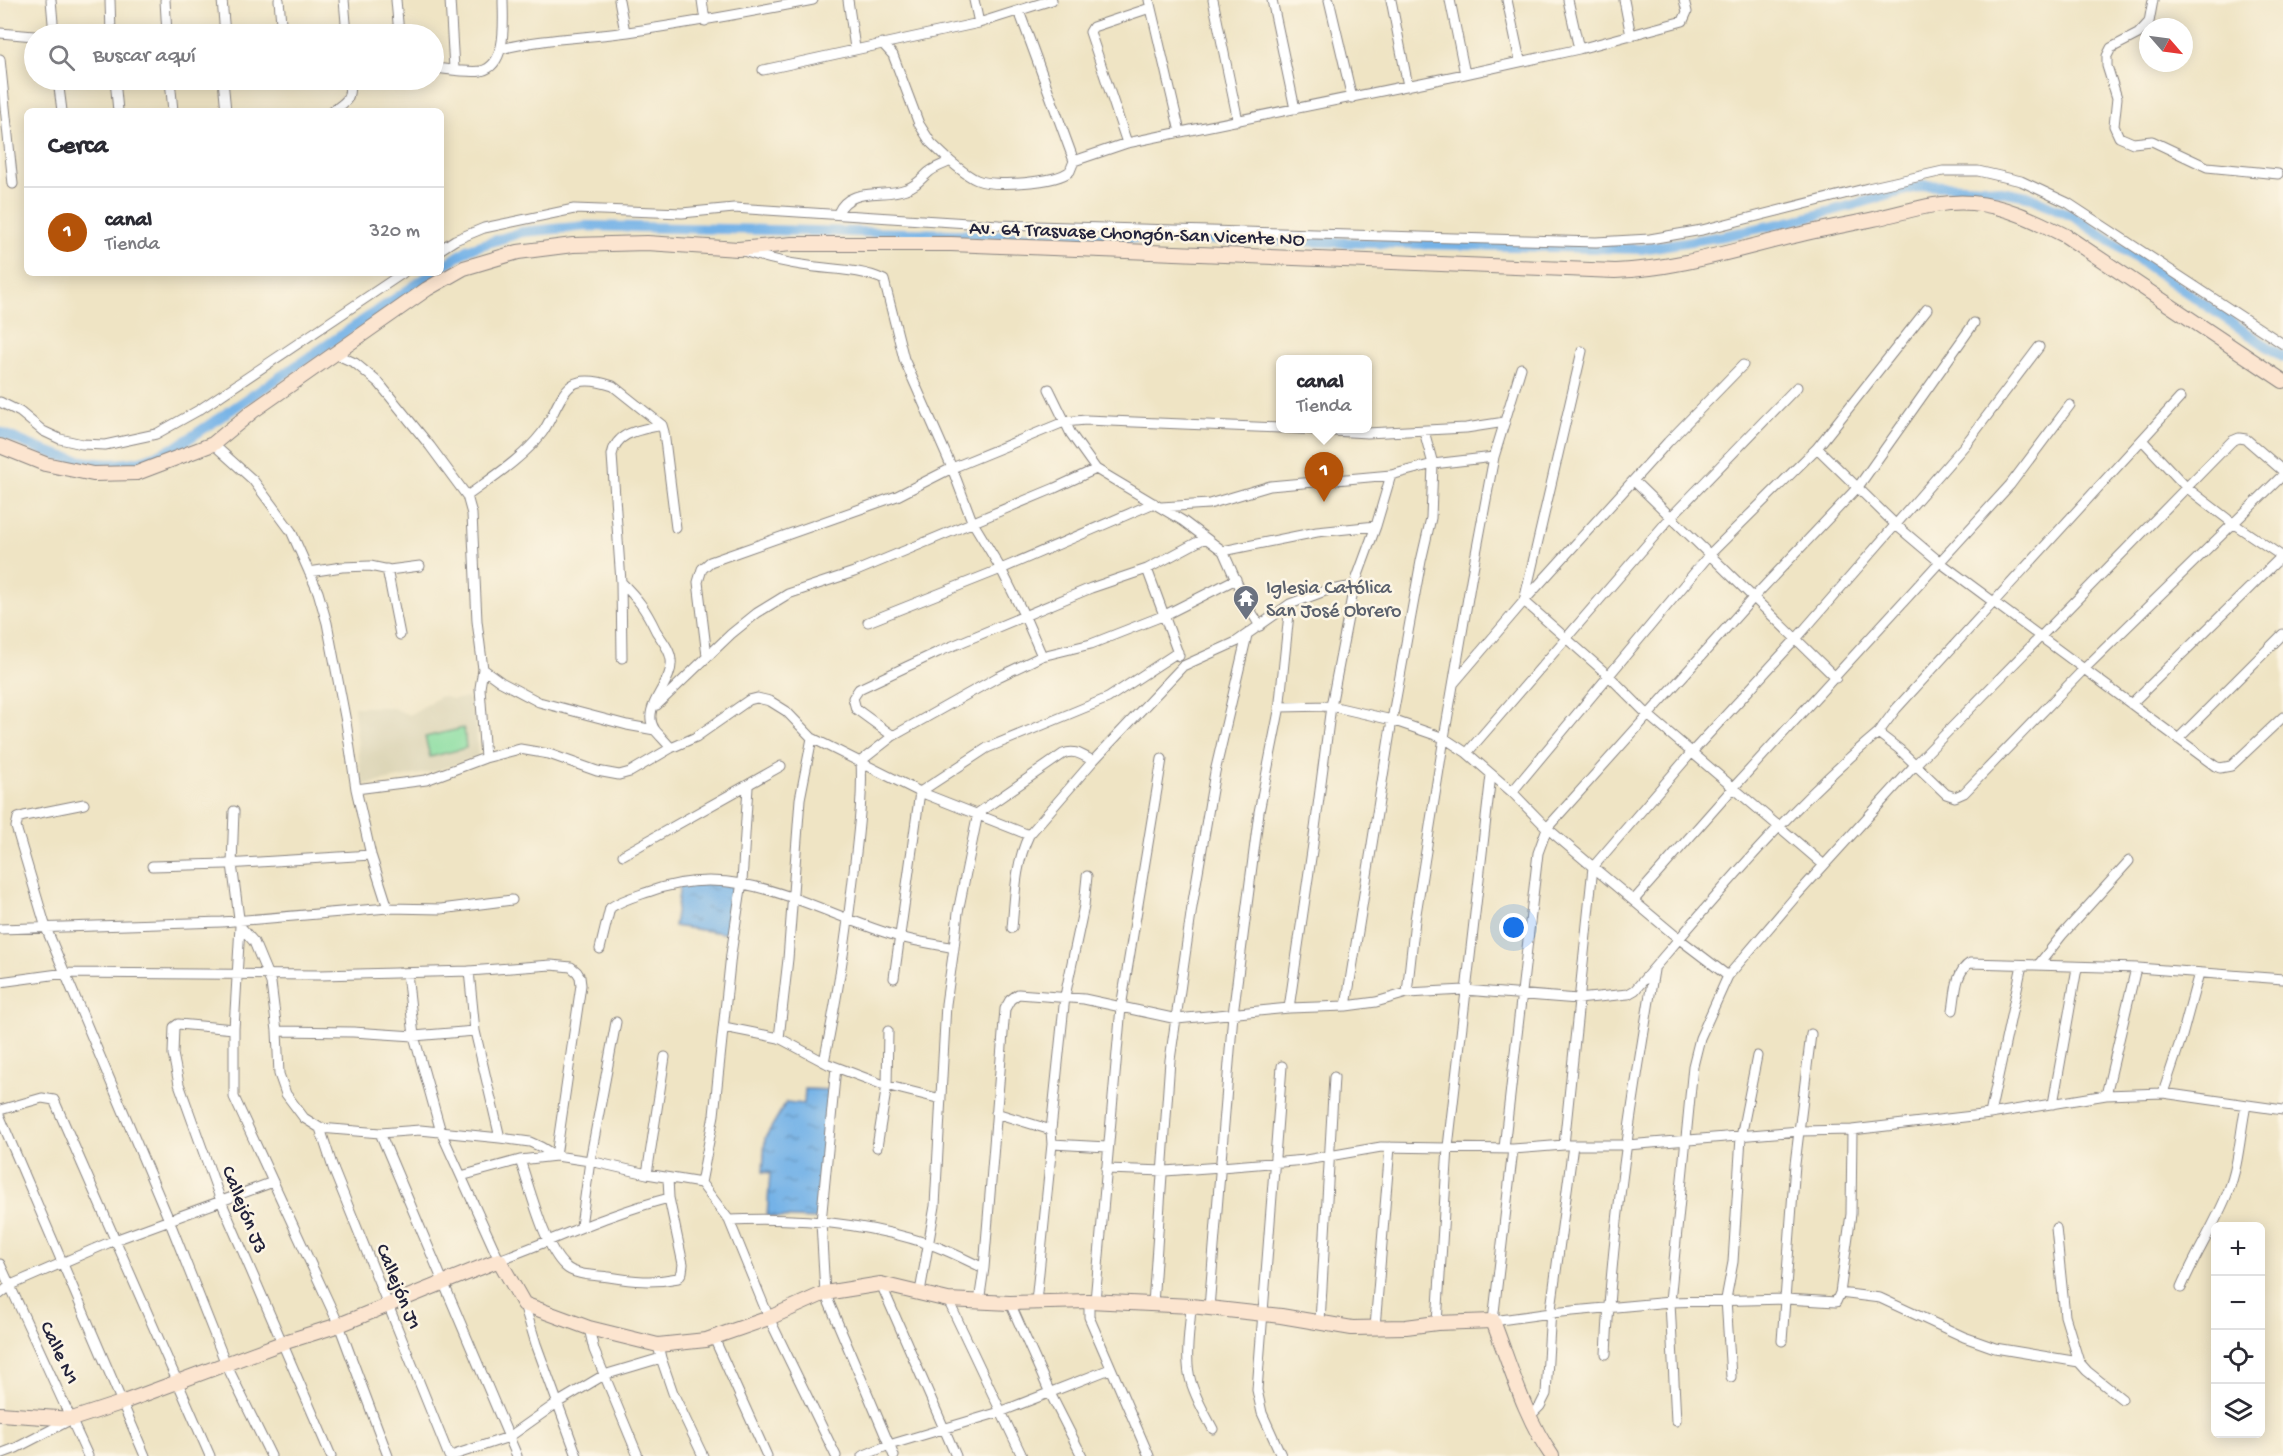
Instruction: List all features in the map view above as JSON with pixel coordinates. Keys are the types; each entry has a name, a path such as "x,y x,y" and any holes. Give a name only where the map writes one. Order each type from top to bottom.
{"street":[{"path":"51,0 53,24"},
{"path":"110,0 111,24"},
{"path":"165,0 166,24"},
{"path":"222,0 224,24"},
{"path":"279,0 281,24"},
{"path":"344,0 346,24"},
{"path":"396,0 398,24"},
{"path":"450,0 454,69"},
{"path":"444,68 481,71 494,64 501,48 503,0"},
{"path":"619,0 625,32"},
{"path":"702,0 705,21"},
{"path":"501,48 532,42 705,21 813,0"},
{"path":"848,0 855,48"},
{"path":"975,0 979,23"},
{"path":"763,70 855,48 979,23 1052,0"},
{"path":"1213,0 1238,121"},
{"path":"1272,0 1295,109"},
{"path":"1329,0 1352,98"},
{"path":"1390,0 1408,86"},
{"path":"1450,0 1465,74"},
{"path":"1507,0 1520,61"},
{"path":"1568,0 1580,49"},
{"path":"1624,0 1631,36"},
{"path":"882,43 893,56 919,124 931,143 950,162 978,180 1005,184 1067,174 1074,161 1127,143 1352,98 1631,36 1683,21 1687,12 1684,0"},
{"path":"2153,0 2149,22 2138,34 2111,48 2107,56 2107,66 2117,98 2114,126 2119,137 2133,143 2152,141 2207,167 2278,174"},
{"path":"1127,143 1090,32 1093,27 1149,4 1180,132"},
{"path":"1019,11 1074,161"},
{"path":"0,33 24,35"},
{"path":"0,59 13,184"},
{"path":"59,90 62,108"},
{"path":"116,90 118,108"},
{"path":"171,90 173,108"},
{"path":"224,90 226,108"},
{"path":"337,108 346,102 350,90"},
{"path":"838,213 853,197 904,190 915,185 931,170 950,162"},
{"path":"444,247 484,228 574,209 682,213 734,208 999,225 1596,242 1650,239 1702,230 1942,171 1978,171 2021,181 2068,203 2283,344"},
{"name":"Av. 64 Trasvase Chongón-San Vicente NO","path":"0,447 45,464 93,474 137,473 213,444 253,411 427,289 464,268 518,252 573,245 647,243 738,249 792,244 951,244 1539,268 1646,270 1703,260 1788,237 1940,204 1971,202 1997,206 2029,217 2066,236 2283,381"},
{"path":"738,249 771,260 870,274 884,280 904,358 952,468 972,521 1001,569 1041,656"},
{"path":"0,402 20,412 43,431 60,439 82,444 105,445 129,442 156,434 199,410 399,276"},
{"path":"1512,792 1710,554 1817,448 1927,309"},
{"path":"1552,1456 1542,1442 1530,1416 1493,1322 1522,995 1538,853 1547,828 1754,597 1858,487 1974,323"},
{"path":"1530,1416 1540,1406 1546,1394 1551,1313 1568,1145 1578,999 1593,867 1965,445 2039,347"},
{"path":"1524,601 1582,351"},
{"path":"335,354 355,363 379,383 467,496 472,514 477,621 483,669 480,688 484,758"},
{"path":"1453,683 1668,442 1743,365"},
{"path":"1407,993 1415,920 1444,738 1494,457 1521,368"},
{"path":"467,496 519,458 547,427 565,391 580,382 603,383 613,386 662,425 676,528"},
{"path":"1467,753 1670,518 1797,387"},
{"path":"1049,390 1064,422 1096,469 1157,505 1223,551 1246,603 1260,626"},
{"path":"979,1302 984,1268 1005,1009 1010,1000 1018,994 1065,996 1177,1019 1289,1008 1346,1006 1376,1002 1407,993 1465,990 1578,999 1628,994 1635,990 1678,938 1780,826 1845,760 1878,733 1896,709 2180,398"},
{"path":"1634,900 2010,485 2070,405"},
{"path":"707,656 698,582 702,569 710,562 881,502 952,468 1064,422 1086,420 1276,428"},
{"path":"1372,433 1424,431 1505,422"},
{"path":"622,658 621,582 612,455 614,447 626,434 662,425"},
{"path":"1346,1006 1392,720 1431,518 1433,464 1424,431"},
{"path":"1676,1421 1670,1302 1685,1141 1696,1051 1728,976 1915,765 2232,441 2239,438 2246,439 2283,473 2234,524 2084,669 1964,793 1955,797 1946,794 1915,765 1878,733"},
{"path":"2131,704 2283,556 2234,524 2186,487 2143,441"},
{"path":"213,444 253,480 291,531 318,592 327,622 356,789 371,855 388,908"},
{"path":"1817,448 1896,525 1941,563 2215,766 2225,768 2231,766 2283,717"},
{"path":"868,622 1157,505 1209,504 1270,486 1391,475 1433,464 1494,457"},
{"path":"651,710 707,656 757,613 788,594 854,572 1096,469"},
{"path":"1289,1008 1331,706 1354,585 1376,526 1391,475"},
{"path":"1634,481 1836,678"},
{"path":"1223,551 1317,532 1376,526"},
{"path":"893,736 856,709 853,698 859,689 938,652 1091,588 1147,569 1205,538"},
{"path":"309,572 342,567 370,566 387,569 420,566"},
{"path":"387,569 400,635"},
{"path":"1147,569 1183,666"},
{"path":"861,761 893,736 998,677 1041,656 1091,644 1165,615 1236,579"},
{"path":"621,582 640,601 650,616 671,660 668,676 651,710 655,730 671,748"},
{"path":"1012,928 1018,865 1029,835 1093,761 1183,666 1236,642 1290,604 1325,591 1354,585"},
{"path":"1524,601 1609,676 1648,715 1824,865"},
{"path":"1209,1308 1216,1198 1221,1167 1233,1014 1259,812 1279,707 1290,604"},
{"path":"2178,739 2283,634"},
{"path":"1153,1304 1170,1060 1192,907 1215,772 1247,635"},
{"path":"894,978 920,792 987,748 1108,698 1178,652"},
{"path":"483,669 501,682 539,702 655,730"},
{"path":"356,789 426,780 484,758 520,749 549,754 597,771 618,775 630,772 696,736 748,700 758,698 771,701 786,711 812,738 920,792 1029,835"},
{"path":"1279,707 1331,706 1392,720 1444,738 1467,753 1512,792 1547,828 1678,938 1728,976"},
{"path":"779,1038 800,799 812,738"},
{"path":"920,1292 936,1196 946,1004 958,912 978,813 1063,754 1071,751 1078,752 1093,761"},
{"path":"1149,1456 1089,1317 1106,1169 1120,1007 1162,759"},
{"path":"824,1062 838,992 848,919 863,789 861,761"},
{"path":"623,855 782,766"},
{"path":"1437,1323 1448,1147 1491,775"},
{"path":"701,1184 714,1115 731,954 742,882 748,787"},
{"path":"84,804 24,816 18,818 16,823 46,928 169,1220 226,1364 271,1456"},
{"path":"234,811 231,864 239,922 234,1029 234,1097 339,1325 388,1456"},
{"path":"152,866 231,864 371,855"},
{"path":"2039,964 2061,936 2129,861"},
{"path":"1036,1302 1065,996 1084,906 1087,876"},
{"path":"600,950 608,913 615,904 676,883 742,882 793,897 900,937 954,948"},
{"path":"0,929 239,922 388,908 441,909 512,900"},
{"path":"239,922 254,942 268,973 277,1031 279,1074 286,1094 304,1118 320,1128 380,1133 420,1130 530,1142 556,1156"},
{"path":"1953,1010 1959,973 1970,963 2136,968 2283,979"},
{"path":"1990,1114 2022,964"},
{"path":"0,982 66,974 321,975 469,971 551,965 571,968 580,977 556,1156"},
{"path":"1606,1354 1608,1308 1627,1145 1654,968"},
{"path":"2054,1104 2077,968"},
{"path":"2106,1095 2136,968"},
{"path":"469,971 475,1031 500,1138"},
{"path":"407,973 414,1036 441,1132 499,1260 524,1304 577,1456"},
{"path":"2163,1093 2199,974"},
{"path":"581,1226 590,1161 616,1022"},
{"name":"Callejón J3","path":"234,1029 178,1024 174,1027 173,1054 179,1084 221,1201 331,1456"},
{"path":"724,1027 779,1038 836,1067 887,1085 941,1099"},
{"path":"877,1147 887,1085 888,1030"},
{"path":"277,1031 414,1036 475,1031"},
{"path":"1782,1341 1795,1164 1811,1034"},
{"path":"1731,1377 1726,1299 1733,1262 1741,1137 1757,1056"},
{"path":"647,1174 665,1057"},
{"path":"1281,1455 1262,1413 1257,1390 1282,1066"},
{"path":"836,1067 821,1222 825,1293 894,1456"},
{"path":"1320,1322 1334,1077"},
{"path":"1106,1169 1162,1171 1274,1163 1390,1147 1508,1149 1568,1145 1627,1145 1800,1131 1852,1130 1990,1114 2106,1095 2163,1093 2246,1105 2282,1106"},
{"path":"0,1110 42,1098 54,1100 210,1456"},
{"path":"2181,1288 2228,1192 2234,1173 2246,1105"},
{"path":"996,1113 1051,1130"},
{"path":"0,1117 145,1456"},
{"name":"Callejón J1","path":"320,1128 334,1171 450,1456"},
{"path":"450,1456 509,1437 557,1402 604,1375 659,1352 714,1338 769,1318 825,1293 881,1284 948,1300 1010,1303 1092,1301 1191,1306 1352,1328 1493,1322 1551,1313 1670,1302 1786,1299 1836,1302 1840,1293 1851,1214 1852,1130"},
{"path":"380,1133 517,1456"},
{"path":"1052,1144 1107,1147"},
{"path":"1376,1327 1390,1147"},
{"path":"461,1176 520,1160 556,1156 701,1184 729,1220 769,1318 836,1456"},
{"path":"520,1160 548,1242 564,1266 574,1271 633,1282 678,1278 682,1272 669,1198 668,1178"},
{"path":"0,1294 11,1286 115,1239 273,1182"},
{"path":"0,1454 18,1452 72,1419 122,1403 282,1343 339,1325 548,1242 581,1226 669,1198"},
{"path":"729,1220 821,1222 872,1230 929,1244 984,1268"},
{"path":"2056,1228 2065,1316 2079,1362 2122,1399"},
{"name":"Calle N1","path":"0,1264 88,1456"},
{"path":"881,1284 956,1456"},
{"path":"1840,1293 1880,1298 1964,1337 1995,1348 2079,1362"},
{"path":"948,1300 1022,1456"},
{"path":"1010,1303 1050,1393 1082,1456"},
{"path":"524,1304 659,1352"},
{"path":"1191,1306 1188,1359 1190,1381 1200,1407 1213,1430"},
{"path":"589,1328 594,1350 638,1456"},
{"path":"714,1338 767,1456"},
{"path":"659,1352 673,1393 703,1456"},
{"path":"862,1456 889,1445 1000,1412 1110,1369"},
{"path":"0,1414 72,1419"}],"shaded area":[{"path":"441,696 452,699 474,698 478,756 435,771 362,785 354,707 391,707 409,715"}],"green space":[{"path":"464,728 466,748 430,757 425,737"}],"water":[{"path":"681,879 734,884 735,901 729,934 674,926"},
{"path":"805,1089 831,1090 819,1219 767,1217 770,1173 763,1172 765,1138 786,1102 804,1104"}],"waterway":[{"path":"444,266 469,249 522,232 587,226 1641,249 1723,236 1802,219 1925,185 1984,188 2028,196 2076,218 2283,357"},
{"path":"0,432 48,452 82,461 117,464 151,457 178,446 429,276"}],"place":[{"name":"canal","path":"1324,502"},
{"name":"Iglesia Católica San José Obrero","path":"1246,621"}]}
